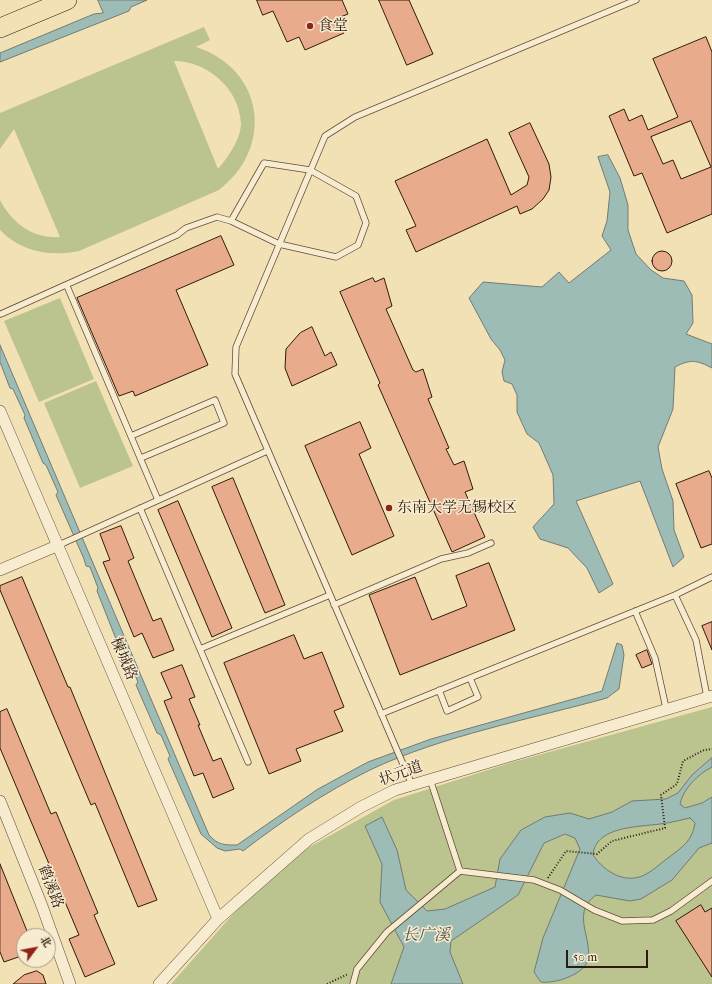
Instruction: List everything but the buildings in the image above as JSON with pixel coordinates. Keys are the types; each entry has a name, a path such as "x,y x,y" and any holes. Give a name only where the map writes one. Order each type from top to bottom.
{"highway":[{"path":"0,16 39,0"},
{"path":"0,28 67,0"}],"street":[{"name":"楝城路","path":"0,411 59,545 218,919"},
{"path":"0,570 59,545"},
{"name":"状元道","path":"159,984 218,919 309,839 395,790 710,696"},
{"name":"鹤溪路","path":"1,808 70,984"}],"lane":[{"path":"412,785 234,374 236,347 325,136 355,117 636,0"},
{"path":"1,314 67,286 177,235 186,228 217,217 230,221 279,244 336,257 358,245 366,223 356,196 310,170 264,163 230,221"},
{"path":"67,286 158,500"},
{"path":"131,436 215,400 224,423 140,458"},
{"path":"59,545 267,451"},
{"path":"140,508 248,762"},
{"path":"334,605 441,559 468,553 491,543"},
{"path":"381,714 675,595 712,577"},
{"path":"200,649 330,595"},
{"path":"675,595 696,640 710,696"},
{"path":"635,610 655,658 666,708"},
{"path":"439,690 447,710 478,697 470,678"},
{"path":"430,779 460,871"},
{"path":"353,984 357,969 387,932 460,871 489,873 534,880 560,890 594,910 622,921 653,920 671,911 712,881"}],"path":[{"path":"544,884 566,851 597,854 612,840 665,828 661,795 677,784 683,761 704,750 712,748"},
{"path":"327,984 357,969"}],"green space":[{"path":"204,27 210,40 196,47 219,58 236,73 248,91 254,111 254,132 249,153 237,172 219,190 79,251 68,253 47,253 27,248 8,237 0,230 0,200 11,216 24,228 41,235 60,237 14,129 0,149 0,113","holes":["174,61 186,62 209,71 219,79 228,88 239,110 241,123 239,135 230,153 218,169"]},
{"path":"60,298 94,379 39,402 4,321"},
{"path":"96,381 133,466 80,488 44,403"},
{"path":"712,707 712,984 171,984 234,913 295,855 394,800 513,762"}],"water":[{"path":"98,0 147,0 131,7 129,11 0,62 0,53 94,14 103,13"},
{"path":"608,155 620,178 628,205 628,230 636,254 651,270 663,278 684,281 692,295 693,323 686,334 712,344 712,368 698,362 689,362 675,367 673,409 658,447 662,469 673,501 674,530 684,557 673,567 640,481 576,501 613,584 599,593 587,568 568,548 540,539 533,527 554,504 553,475 539,443 527,434 517,412 517,395 512,384 504,381 502,372 505,360 500,350 491,339 469,298 483,282 542,287 559,272 569,283 611,250 602,236 607,221 610,192 598,157"},
{"path":"0,345 209,835 218,843 237,845 318,789 368,762 431,739 602,691 617,643 622,645 624,655 619,689 607,698 487,729 426,747 397,758 370,770 320,797 243,851 240,849 225,851 217,848 201,834 168,759 170,756 161,735 157,733 136,685 138,682 120,639 116,639 97,591 98,588 90,567 86,566 56,495 58,492 46,465 43,463 24,418 25,415 13,389 10,388 0,362"},
{"name":"长广溪","path":"712,758 712,767 692,782 684,793 680,804 685,808 702,803 712,797 712,843 699,848 672,880 641,899 630,901 596,895 588,902 585,907 583,918 589,953 586,964 582,969 561,980 547,982 541,982 534,972 543,938 580,849 575,838 565,834 544,843 518,895 451,941 450,952 463,984 391,984 404,947 380,902 382,864 365,826 382,817 397,850 406,890 427,911 445,909 495,887 500,859 521,830 545,817 570,813 589,819 612,812 632,801 666,799 678,793 692,775","holes":["690,818 695,823 694,830 686,844 653,870 640,877 625,878 618,876 604,867 593,855 596,845 601,838 619,830 630,827 668,823"]}],"place":[{"name":"食堂","path":"310,26"},
{"name":"东南大学无锡校区","path":"389,508"}]}
